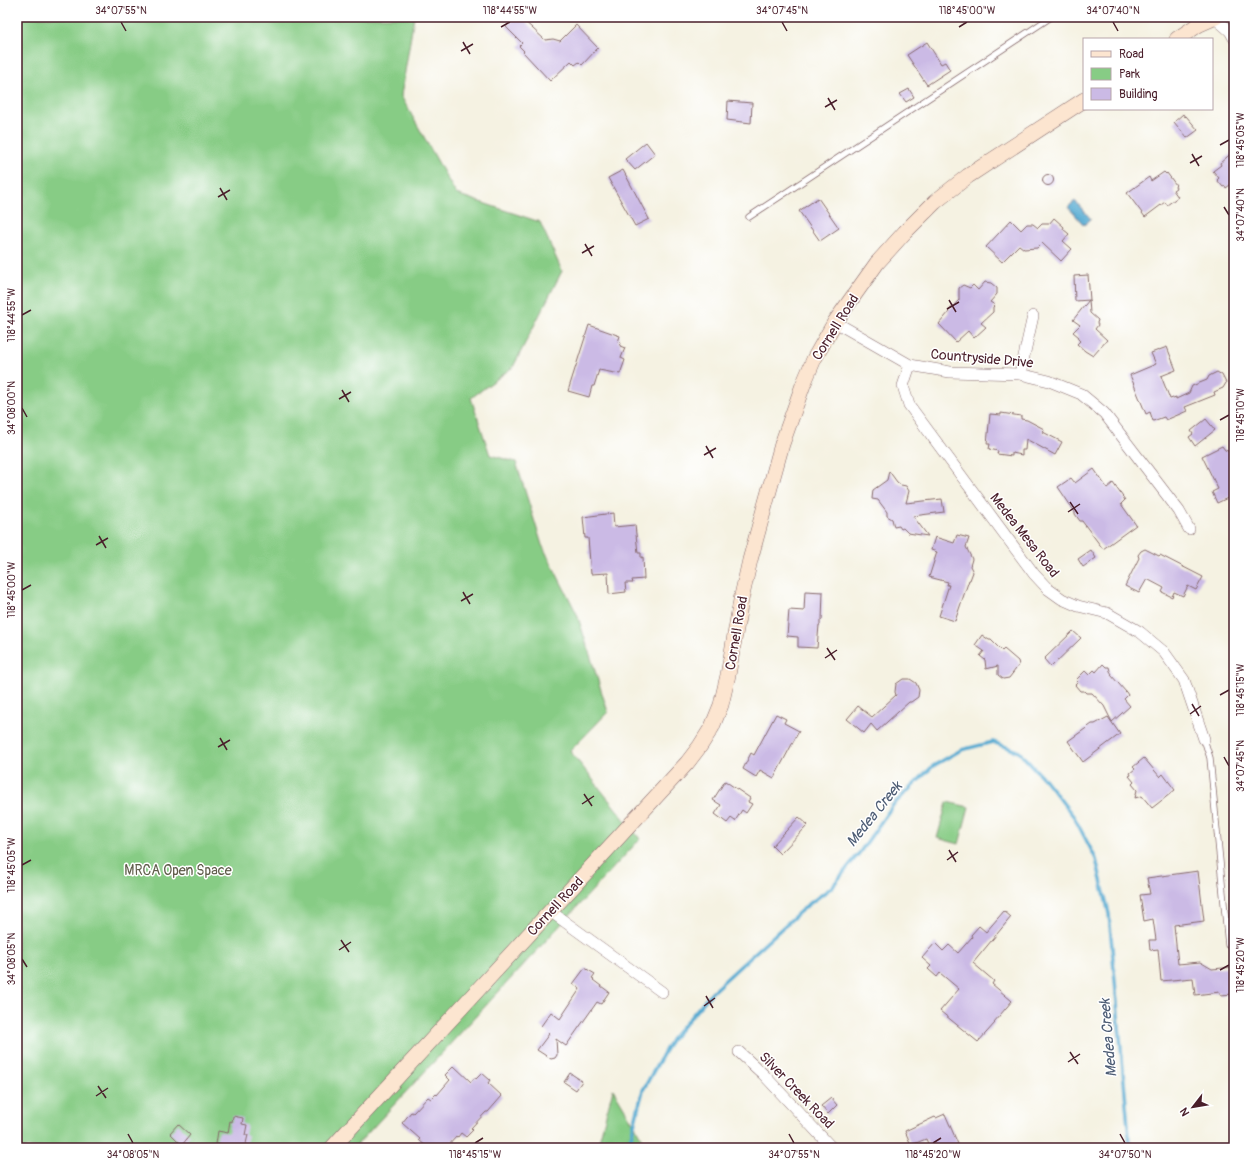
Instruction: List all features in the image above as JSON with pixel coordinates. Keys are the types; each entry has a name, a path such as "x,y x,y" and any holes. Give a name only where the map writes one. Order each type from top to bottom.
{"main road":[{"path":"1178,38 1198,25 1215,17"},
{"name":"Cornell Road","path":"332,1148 687,763 712,727 721,705 750,560 782,444 814,359 836,322 877,263 935,202 968,176 1083,101"}],"street":[{"path":"1215,17 1230,31 1234,38"},
{"path":"1020,374 1033,316"},
{"name":"Countryside Drive","path":"836,322 910,366 950,372 1020,374 1049,381 1081,394 1104,413 1179,511 1190,528"},
{"name":"Medea Mesa Road","path":"910,366 903,386 909,405 1034,574 1048,589 1062,599 1078,606 1107,613 1140,632 1164,652 1184,680 1204,739"},
{"path":"550,911 662,992"},
{"name":"Silver Creek Road","path":"739,1052 763,1074 832,1148"}],"lane":[{"path":"749,217 1051,17"},
{"path":"1204,739 1210,758 1228,945"}],"green space":[{"name":"MRCA Open Space","path":"17,17 414,17 401,96 456,194 540,222 562,271 513,367 471,398 490,455 516,462 542,545 577,614 608,712 570,751 640,839 354,1148 17,1148"},
{"path":"947,802 969,807 959,844 937,838"},
{"path":"613,1089 648,1148 597,1148"}],"water":[{"path":"1075,201 1091,219 1084,225 1068,207"}],"building":[{"path":"515,17 520,17 545,40 553,39 560,41 576,25 598,48 582,65 579,62 575,65 571,61 550,81 523,52 524,51 519,46 522,43 506,27"},
{"path":"927,42 941,64 945,62 950,70 927,85 907,55"},
{"path":"909,89 914,97 906,102 900,94"},
{"path":"728,101 752,103 751,123 727,120"},
{"path":"1183,114 1198,130 1187,138 1174,122"},
{"path":"646,142 655,154 635,170 625,159"},
{"path":"1234,151 1234,182 1226,188 1225,186 1223,187 1217,180 1219,178 1213,171"},
{"path":"623,170 649,219 635,226 608,178"},
{"path":"1164,172 1166,174 1167,173 1176,185 1176,188 1173,190 1178,197 1167,205 1165,202 1145,217 1127,193 1149,177 1151,181"},
{"path":"1048,174 1052,176 1054,180 1052,184 1048,186 1044,184 1042,180 1044,176"},
{"path":"818,198 839,228 820,241 799,211"},
{"path":"1054,218 1069,234 1063,241 1072,249 1061,261 1042,243 1037,248 1024,249 1019,245 1002,262 986,247 1011,220 1021,230 1027,224 1033,224 1038,228 1042,224 1049,224"},
{"path":"1088,275 1090,300 1075,301 1074,276"},
{"path":"985,282 991,283 997,288 997,294 990,302 995,305 993,307 993,312 981,323 986,327 974,338 968,331 956,342 939,324 949,312 948,311 959,300 959,288 963,285 970,288 973,285 978,290"},
{"path":"1089,300 1090,313 1098,320 1098,325 1095,329 1107,340 1093,356 1077,344 1080,341 1078,339 1079,337 1073,332 1080,325 1073,320"},
{"path":"589,325 620,336 618,342 621,343 620,346 625,348 621,358 625,360 620,374 599,370 589,397 568,391"},
{"path":"1167,347 1176,370 1161,376 1170,399 1176,397 1176,399 1189,393 1192,386 1207,380 1209,376 1217,372 1222,375 1226,383 1223,388 1214,392 1215,395 1185,407 1187,411 1166,420 1164,417 1153,421 1150,412 1146,414 1130,375 1156,364 1151,353"},
{"path":"1001,413 1021,416 1021,419 1027,420 1044,429 1043,432 1062,442 1055,455 1026,439 1025,450 1022,450 1022,455 1012,453 1012,456 997,454 998,451 989,449 990,444 987,444 990,414 1001,415"},
{"path":"1206,419 1215,430 1195,446 1189,437 1193,434 1191,431"},
{"path":"1222,446 1225,450 1230,452 1231,455 1230,466 1234,468 1234,495 1217,503 1212,492 1218,489 1202,456"},
{"path":"1094,469 1107,488 1113,483 1125,500 1121,504 1136,525 1103,549 1082,521 1080,521 1058,487 1071,478 1075,483"},
{"path":"889,471 897,482 906,486 909,491 906,503 942,499 944,512 913,516 928,536 908,533 899,526 894,527 892,519 887,516 887,512 878,500 872,499 873,490 887,480"},
{"path":"613,513 614,527 635,525 638,553 641,553 641,558 643,557 644,579 632,580 633,583 625,583 626,592 609,594 608,573 591,574 588,538 585,538 583,517"},
{"path":"957,535 969,538 966,547 972,559 970,566 973,572 955,621 939,616 949,585 947,585 948,582 929,577 937,552 931,550 935,537 954,543"},
{"path":"1145,549 1203,577 1196,590 1188,586 1183,596 1174,592 1172,597 1162,592 1164,588 1147,579 1139,593 1125,586 1139,558 1138,555"},
{"path":"1091,550 1096,558 1083,567 1078,559"},
{"path":"805,591 823,592 822,620 820,620 819,625 817,648 798,647 798,637 787,636 789,610 804,611"},
{"path":"1073,631 1081,638 1051,667 1044,659"},
{"path":"982,635 991,640 1002,651 1004,649 1018,661 1019,665 1009,678 1003,679 998,675 998,666 986,669 985,660 980,656 984,651 975,645"},
{"path":"1103,664 1106,667 1109,667 1112,674 1111,675 1128,695 1124,699 1130,706 1112,722 1104,706 1092,693 1080,691 1075,685 1078,682 1076,680 1085,671 1089,675 1094,670 1096,672"},
{"path":"903,679 910,679 916,683 919,690 918,697 909,702 877,731 871,724 864,733 847,719 858,706 872,717 896,695 896,684"},
{"path":"776,714 786,719 784,723 799,731 774,778 760,770 756,777 743,769 751,753 754,755"},
{"path":"1108,717 1120,734 1083,762 1068,741 1092,724 1095,724"},
{"path":"1144,758 1160,777 1163,774 1175,790 1152,808 1142,796 1135,798 1137,790 1132,784 1134,782 1129,776 1135,769 1133,767"},
{"path":"725,781 750,798 748,802 752,804 746,813 742,810 735,821 731,818 727,823 715,814 721,805 713,800"},
{"path":"799,817 808,825 780,854 772,846"},
{"path":"1198,871 1204,921 1174,925 1178,964 1200,962 1212,969 1234,967 1234,994 1220,995 1220,992 1195,995 1193,978 1161,981 1158,949 1150,950 1149,940 1156,940 1153,919 1144,921 1140,895 1150,894 1147,878"},
{"path":"1004,911 1011,917 973,963 994,981 992,984 1012,1001 978,1042 940,1011 959,989 940,973 937,977 928,969 931,966 922,958 935,943 943,951 949,945 958,953 972,937 971,935 979,926 986,932"},
{"path":"585,968 595,974 592,978 594,979 593,980 609,992 601,1004 597,1002 566,1046 556,1039 557,1055 555,1058 551,1059 537,1050 549,1034 541,1026 551,1012 560,1019 580,989 573,984"},
{"path":"454,1066 471,1082 475,1077 476,1079 482,1073 490,1080 488,1083 502,1096 471,1128 473,1130 466,1137 461,1133 446,1148 428,1148 402,1123 411,1112 413,1113 428,1097 431,1099 436,1094 437,1095 450,1080 445,1075"},
{"path":"570,1073 582,1081 576,1090 564,1082"},
{"path":"831,1098 837,1105 828,1114 821,1106"},
{"path":"945,1114 958,1144 949,1148 930,1148 926,1139 911,1145 905,1131"},
{"path":"233,1116 243,1118 242,1124 247,1125 245,1135 248,1135 245,1148 225,1148 225,1146 216,1144 218,1131 228,1133 230,1121 232,1122"},
{"path":"178,1124 190,1135 182,1145 170,1133"}],"waterway":[{"name":"Medea Creek","path":"628,1148 643,1090 671,1040 712,992 805,907 832,887 860,852 893,805 933,766 961,750 993,742 1019,752 1045,780 1074,817 1096,859 1109,914 1130,1148"}]}
